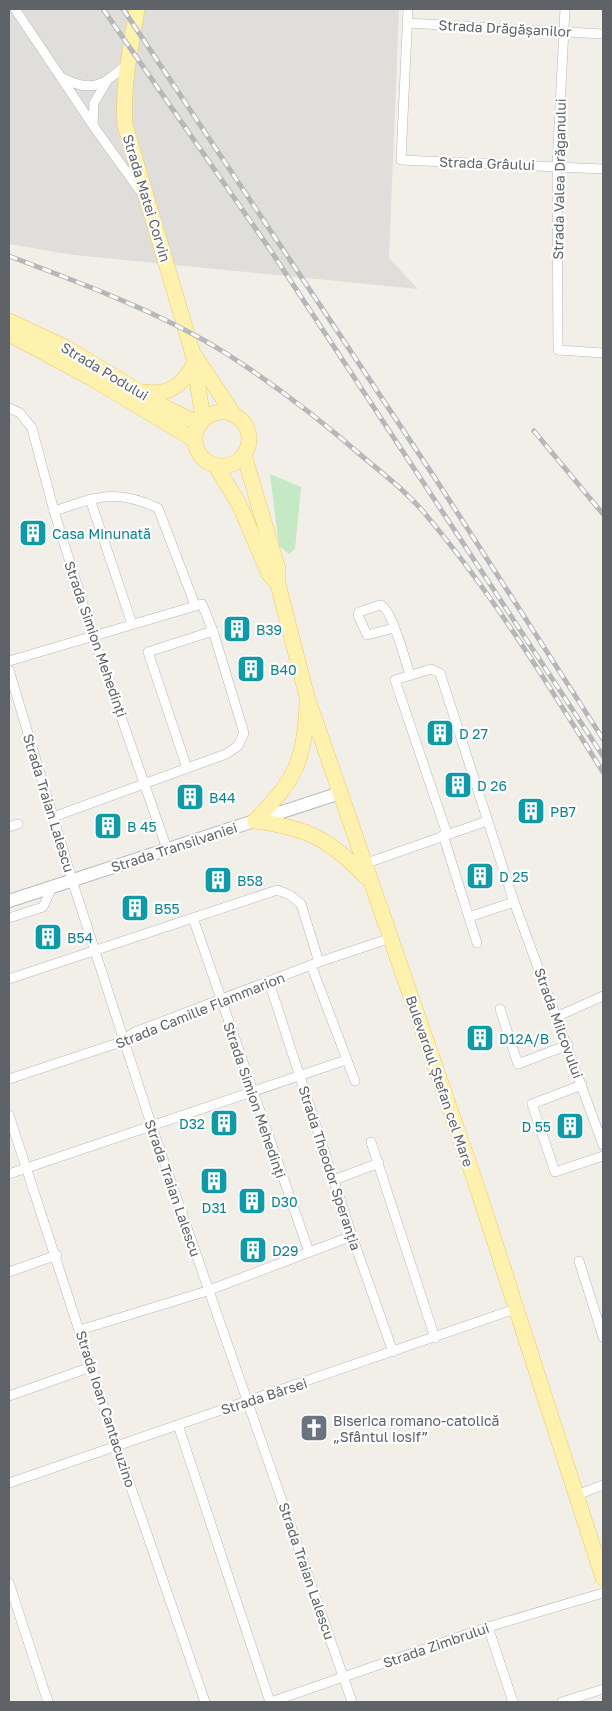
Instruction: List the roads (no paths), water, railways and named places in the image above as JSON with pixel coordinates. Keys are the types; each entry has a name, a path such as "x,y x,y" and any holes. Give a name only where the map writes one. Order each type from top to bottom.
{"main road":[{"name":"Strada Matei Corvin","path":"136,9 126,65 123,99 125,125 193,359"},
{"name":"Strada Podului","path":"9,321 65,346 186,419 202,421"},
{"name":"Strada Podului","path":"9,334 91,378 196,440"},
{"path":"140,392 161,393 174,388 185,378 193,359"},
{"path":"193,359 234,415 246,427 249,445 244,455 233,464 216,466 202,457 196,440 202,421 193,359"},
{"path":"202,421 222,412 234,415"},
{"name":"Bulevardul Ștefan cel Mare","path":"244,455 278,569 278,584 307,697 518,1308 603,1578"},
{"name":"Bulevardul Ștefan cel Mare","path":"216,466 239,504 269,574 278,584"},
{"path":"255,822 291,780 303,744 307,697"},
{"name":"Strada Transilvaniei","path":"9,901 340,793"},
{"path":"255,822 289,826 317,837 351,861 371,882"}],"street":[{"path":"15,9 94,127 146,198"},
{"path":"407,23 408,9"},
{"name":"Strada Valea Drăganului","path":"565,9 557,166 558,350 603,353"},
{"name":"Strada Drăgășanilor","path":"407,23 603,34"},
{"name":"Strada Grâului","path":"407,23 401,160 603,169"},
{"path":"94,127 92,113 94,103 107,81 126,65"},
{"path":"61,77 72,83 90,87 107,81"},
{"name":"Strada Simion Mehedinți","path":"9,408 20,413 32,428 54,511 94,636 167,849"},
{"path":"54,511 90,499 116,494 138,498 158,508 195,606"},
{"path":"90,499 132,624"},
{"path":"9,661 202,604 213,631 244,733 238,746 226,754 53,817"},
{"path":"394,628 410,675 395,680 445,835 477,943"},
{"path":"187,768 148,652 213,631"},
{"name":"Strada Milcovului","path":"410,675 431,669 440,673 514,902 558,1016 603,1145"},
{"name":"Strada Traian Lalescu","path":"9,670 72,880 152,1127 352,1702"},
{"path":"364,864 487,821"},
{"path":"9,827 18,824"},
{"path":"9,918 43,907 52,887"},
{"path":"9,979 277,890 301,904 315,964 355,1082"},
{"path":"469,917 514,902"},
{"name":"Strada Simion Mehedinți","path":"193,918 252,1094 309,1252"},
{"name":"Strada Camille Flammarion","path":"9,1079 115,1044 124,1038 221,1000 315,964 391,938"},
{"name":"Strada Theodor Speranția","path":"269,982 352,1236 393,1352"},
{"path":"558,1016 603,996"},
{"path":"500,1009 518,1064 568,1045"},
{"path":"9,1174 252,1094 346,1060"},
{"path":"582,1084 532,1104 555,1172 603,1156"},
{"name":"Strada Ioan Cantacuzino","path":"9,1115 57,1256 117,1447 205,1702"},
{"path":"371,1142 435,1338"},
{"path":"334,1180 379,1163"},
{"path":"80,1330 208,1291 352,1236"},
{"path":"9,1272 57,1256"},
{"path":"579,1261 603,1337"},
{"name":"Strada Bârsei","path":"9,1483 518,1308"},
{"path":"9,1396 92,1367"},
{"path":"178,1425 270,1702"},
{"path":"577,1495 603,1485"},
{"path":"9,1583 48,1702"},
{"name":"Strada Zimbrului","path":"270,1702 488,1627 603,1593"},
{"path":"488,1627 513,1702"},
{"path":"562,1702 591,1698 603,1689"}],"railway":[{"path":"103,9 269,248 603,756"},
{"path":"123,9 433,475 603,739"},
{"path":"9,256 121,300 202,339 263,378 297,403 396,484 426,515 474,576 519,640 603,772"},
{"path":"534,431 603,514"}],"place":[{"name":"Casa Minunată","path":"33,533"},
{"name":"B39","path":"237,629"},
{"name":"B40","path":"251,669"},
{"name":"D 27","path":"440,733"},
{"name":"D 26","path":"458,785"},
{"name":"B44","path":"190,797"},
{"name":"PB7","path":"531,811"},
{"name":"B 45","path":"108,826"},
{"name":"D 25","path":"480,876"},
{"name":"B58","path":"218,880"},
{"name":"B55","path":"135,908"},
{"name":"B54","path":"48,937"},
{"name":"D12A/B","path":"480,1038"},
{"name":"D32","path":"224,1123"},
{"name":"D 55","path":"570,1126"},
{"name":"D31","path":"214,1181"},
{"name":"D30","path":"252,1201"},
{"name":"D29","path":"253,1250"},
{"name":"Biserica romano-catolică „Sfântul Iosif”","path":"314,1428"}]}
